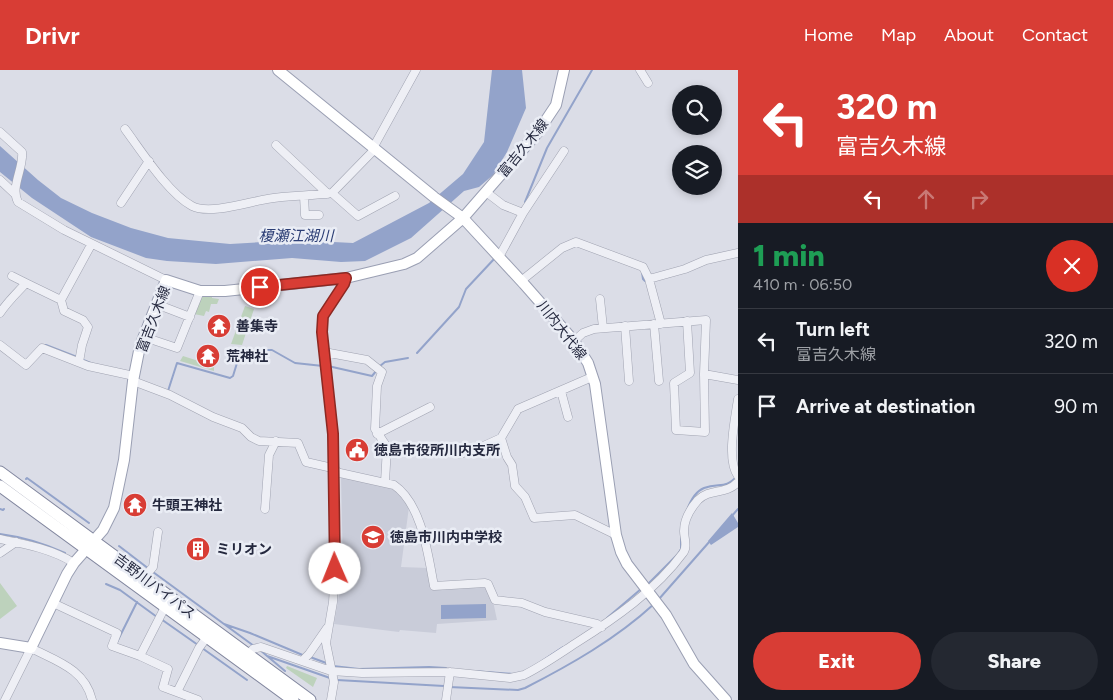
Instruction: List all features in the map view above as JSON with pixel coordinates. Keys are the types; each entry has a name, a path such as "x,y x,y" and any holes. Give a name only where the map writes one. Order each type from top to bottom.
{"highway":[{"name":"吉野川バイパス","path":"0,472 95,541 148,572 254,650 310,700"},
{"name":"吉野川バイパス","path":"0,486 86,550 161,614 202,644 294,700"},
{"path":"0,495 24,504"}],"main road":[{"name":"川内大代線","path":"278,70 374,149 463,218 574,341 588,364 592,377 616,535 627,564 657,602 694,664 726,700"},
{"name":"富吉久木線","path":"31,648 74,563 95,541 112,514 119,491 134,379 144,337 166,280 200,291 226,291 346,278 404,264 417,258 463,218 538,132 556,104 564,70"},
{"path":"0,643 31,648"}],"street":[{"path":"125,129 174,192 193,207 209,209 268,198 330,194 374,149 416,70"},
{"path":"640,70 648,83"},
{"path":"0,132 22,152 22,162 16,191 16,198 22,204 91,245 166,280"},
{"path":"276,145 330,194 358,216 395,196"},
{"path":"499,257 522,213 564,151"},
{"path":"131,203 122,200 149,161"},
{"path":"0,180 16,191"},
{"path":"135,182 142,187"},
{"path":"486,192 503,205 522,213"},
{"path":"304,196 305,215 319,215"},
{"path":"521,281 562,248 576,242 643,267 648,279 658,324 659,382"},
{"path":"80,360 88,327 83,320 64,311 61,300 91,245"},
{"path":"648,279 706,260 737,253 738,261"},
{"path":"12,276 61,300"},
{"path":"331,700 331,671 326,643 335,569 334,470 333,434 322,332 323,316 346,278"},
{"path":"1,310 26,283"},
{"path":"144,337 177,348 200,291"},
{"path":"600,299 603,328"},
{"path":"156,304 190,317"},
{"path":"574,341 583,333 594,329 706,320 704,373 706,432 676,430 674,382 690,373 704,373 738,380"},
{"path":"687,321 690,373"},
{"path":"625,326 629,380"},
{"path":"0,345 26,365 42,348 80,360 103,370 118,372 213,417 242,428 251,437 259,441 298,443 306,462 340,473 385,482 397,487 415,512 424,537 434,586 485,583 488,584 495,600 522,602 545,612 600,625"},
{"path":"324,352 367,360 382,372 377,386 375,429 387,447 385,482"},
{"path":"453,450 460,454 477,450 502,438 518,409 592,377"},
{"path":"561,391 568,417"},
{"path":"737,474 732,450 738,400"},
{"path":"377,434 430,407"},
{"path":"502,438 507,458 512,465 515,486 525,497 534,518 575,515 616,535"},
{"path":"265,509 269,455 276,441"},
{"path":"254,650 305,657 331,671 362,673 450,672 510,678 524,676 600,625 678,560 686,550 685,523 694,505 705,495 729,490 738,482"},
{"path":"148,572 158,532"},
{"path":"0,538 26,544 74,563"},
{"path":"0,553 16,542"},
{"path":"53,602 117,633 112,646 168,669 163,687 198,700"},
{"path":"140,656 161,614"},
{"path":"305,657 328,627"},
{"path":"177,692 202,644"},
{"path":"5,700 31,648 76,672 88,688 92,700"},
{"path":"446,700 450,672"}],"shaded area":[{"name":"徳島市川内中学校","path":"341,475 396,489 409,507 401,567 428,568 432,589 483,585 493,601 497,620 437,624 436,633 400,630 399,632 334,624 343,572"}],"green space":[{"path":"204,294 212,294 212,298 219,299 217,304 211,304 209,312 206,311 204,316 194,314 200,299"},
{"path":"245,306 254,309 242,345 231,344"},
{"path":"183,356 214,366 214,371 180,361"},
{"path":"0,583 17,606 0,619"},
{"path":"287,666 317,678 313,687 286,668"}],"water":[{"path":"492,70 522,70 526,108 507,152 493,175 479,187 464,191 411,238 365,261 341,262 292,258 216,264 146,258 91,237 32,198 0,172 0,146 61,198 92,213 131,228 168,238 230,244 294,240 353,243 429,203 463,174 484,142"},
{"path":"732,513 738,523 738,527 711,545 708,541"},
{"path":"486,604 486,618 441,619 441,605"}],"waterway":[{"path":"525,202 547,148 592,70"},
{"path":"417,353 459,307 466,289 495,258"},
{"path":"642,272 645,281"},
{"path":"42,345 77,357"},
{"path":"168,391 177,363 230,378 233,376 241,350 272,350 295,363 323,366"},
{"path":"380,366 385,362 408,358"},
{"path":"81,359 93,364"},
{"path":"328,366 372,376 377,370"},
{"path":"687,510 701,489 729,483 737,476"},
{"path":"26,479 89,523"},
{"path":"0,509 4,509"},
{"path":"731,517 738,509"},
{"path":"647,585 681,549 681,526"},
{"path":"0,534 33,541 65,553"},
{"path":"659,599 710,541"},
{"path":"119,546 149,569"},
{"path":"153,572 254,646"},
{"path":"106,584 120,590 157,617"},
{"path":"607,618 641,589"},
{"path":"117,642 137,602"},
{"path":"449,687 518,690 525,688 608,640 654,604"},
{"path":"161,619 198,645"},
{"path":"224,624 305,656"},
{"path":"542,661 563,647"},
{"path":"202,648 247,680"},
{"path":"260,650 285,671"},
{"path":"267,656 330,678"},
{"path":"310,657 329,664"},
{"path":"333,666 359,669 446,668"},
{"path":"473,671 513,674"},
{"path":"337,680 444,686"}],"place":[{"name":"善集寺","path":"219,326"},
{"name":"荒神社","path":"208,356"},
{"name":"徳島市役所川内支所","path":"357,450"},
{"name":"牛頭王神社","path":"135,505"},
{"name":"徳島市川内中学校","path":"373,537"},
{"name":"ミリオン","path":"198,549"}],"route":[{"path":"260,287 346,278 323,316 322,332 333,434 335,569"}],"water label":[{"name":"榎瀬江湖川","path":"296,236"}]}
